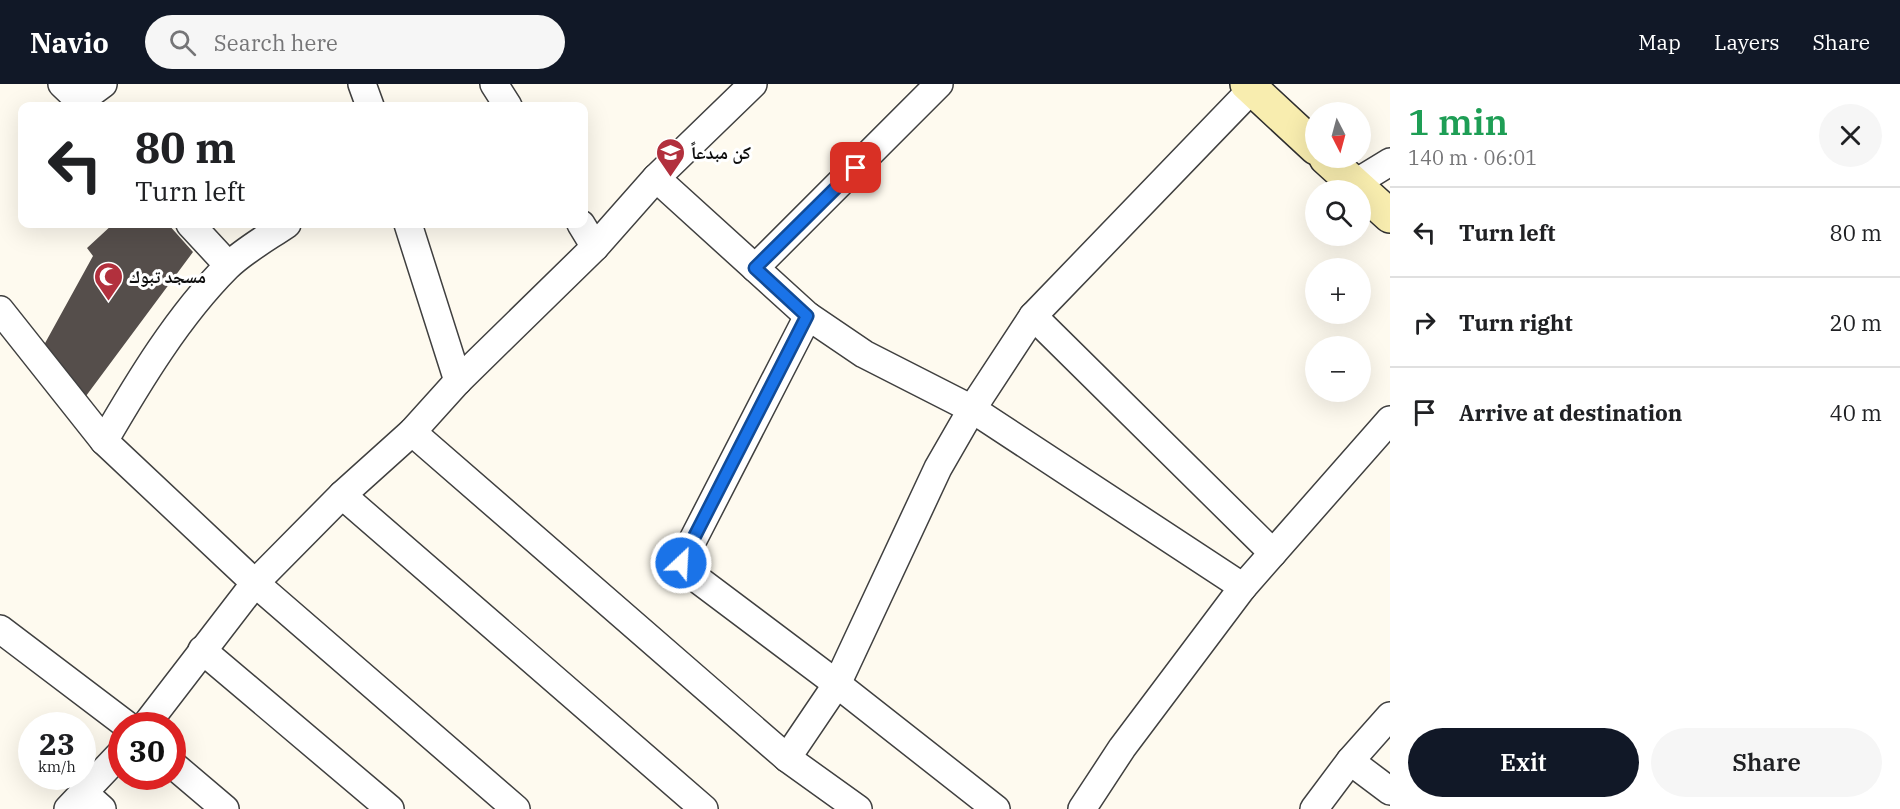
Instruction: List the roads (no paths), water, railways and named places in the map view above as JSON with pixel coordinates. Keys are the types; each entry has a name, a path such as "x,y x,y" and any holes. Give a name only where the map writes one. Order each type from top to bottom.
{"street":[{"path":"76,97 103,84"},
{"path":"362,84 369,102"},
{"path":"494,84 505,102"},
{"path":"156,712 255,583 342,495 412,432 458,381 595,247 656,178 753,84"},
{"path":"755,268 939,84"},
{"path":"787,758 837,684 938,468 972,410 1033,316 1250,86 1305,138"},
{"path":"1361,180 1390,162"},
{"path":"1337,168 1350,180"},
{"path":"656,178 807,316 864,354 972,410 1243,587"},
{"path":"1371,199 1390,216"},
{"path":"194,228 228,266"},
{"path":"104,441 138,384 187,314 228,266 281,228"},
{"path":"409,228 458,381"},
{"path":"583,228 595,247"},
{"path":"0,310 104,441 255,583 516,809"},
{"path":"807,316 681,563 684,569 837,684 996,809"},
{"path":"1033,316 1273,553"},
{"path":"1082,809 1122,748 1243,587 1390,420"},
{"path":"412,432 787,758 852,808"},
{"path":"342,495 704,809"},
{"path":"5,642 108,712"},
{"path":"202,650 390,809"},
{"path":"1314,809 1350,761 1390,716"},
{"path":"1350,761 1390,791"},
{"path":"84,803 108,771"},
{"path":"186,776 225,809"}],"place":[{"name":"كن مبدعاً","path":"670,178"},
{"name":"مسجد تبوك","path":"108,302"}]}
